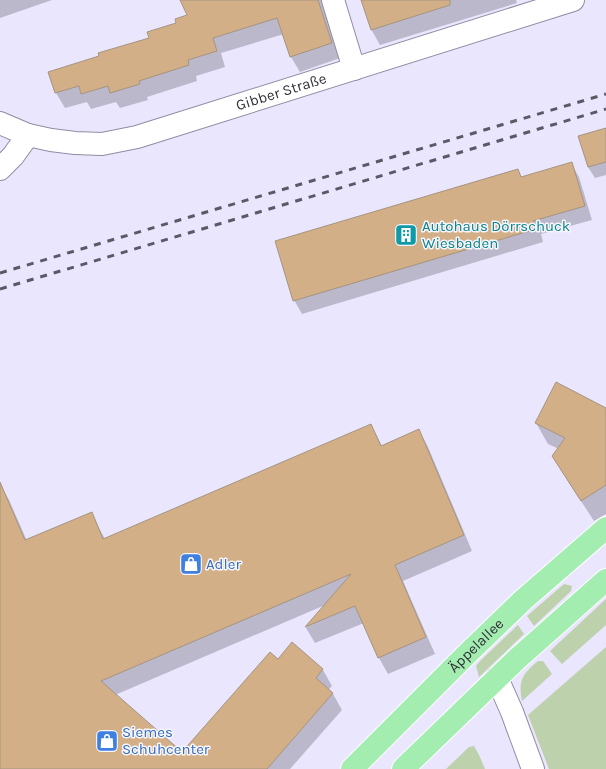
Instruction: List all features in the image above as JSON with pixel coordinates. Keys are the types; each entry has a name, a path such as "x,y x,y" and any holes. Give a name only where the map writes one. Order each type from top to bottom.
{"main road":[{"name":"Äppelallee","path":"352,769 449,671 523,600 606,528"},
{"path":"402,769 498,678 606,580"}],"street":[{"path":"333,0 354,69"},
{"name":"Gibber Straße","path":"0,123 28,135 57,141 102,144 137,137 573,0"},
{"path":"0,169 13,156 28,135"},
{"path":"498,678 534,769"}],"green space":[{"path":"564,584 572,586 571,591 534,626 527,616"},
{"path":"606,599 606,625 562,664 550,651"},
{"path":"518,625 524,634 479,677 476,666"},
{"path":"606,647 606,769 549,769 528,715"},
{"path":"538,661 543,661 552,674 522,701 522,678"},
{"path":"474,746 485,769 446,769 469,747"}],"building":[{"path":"180,0 318,0 332,43 290,57 277,18 213,38 217,51 188,60 189,65 139,81 140,84 110,93 108,86 81,94 79,86 55,93 48,72 99,56 98,53 149,38 147,32 176,23 175,19 187,15"},
{"path":"361,0 450,0 450,5 371,30"},
{"path":"606,128 606,162 588,167 578,136"},
{"name":"Autohaus Dörrschuck Wiesbaden","path":"572,162 585,206 533,221 536,229 293,301 275,241 518,169 521,177"},
{"path":"556,382 606,408 606,485 581,501 552,456 565,438 535,423"},
{"path":"371,424 381,446 419,429 464,535 395,565 426,637 378,658 355,606 305,627 351,574 101,681 182,752 270,652 278,659 292,642 323,669 316,678 333,693 267,769 0,769 0,482 25,540 92,512 103,539"}],"railway":[{"path":"0,273 606,94"},
{"path":"0,289 606,109"}],"place":[{"name":"Autohaus Dörrschuck Wiesbaden","path":"406,235"},
{"name":"Adler","path":"191,564"},
{"name":"Siemes Schuhcenter","path":"107,741"}]}
